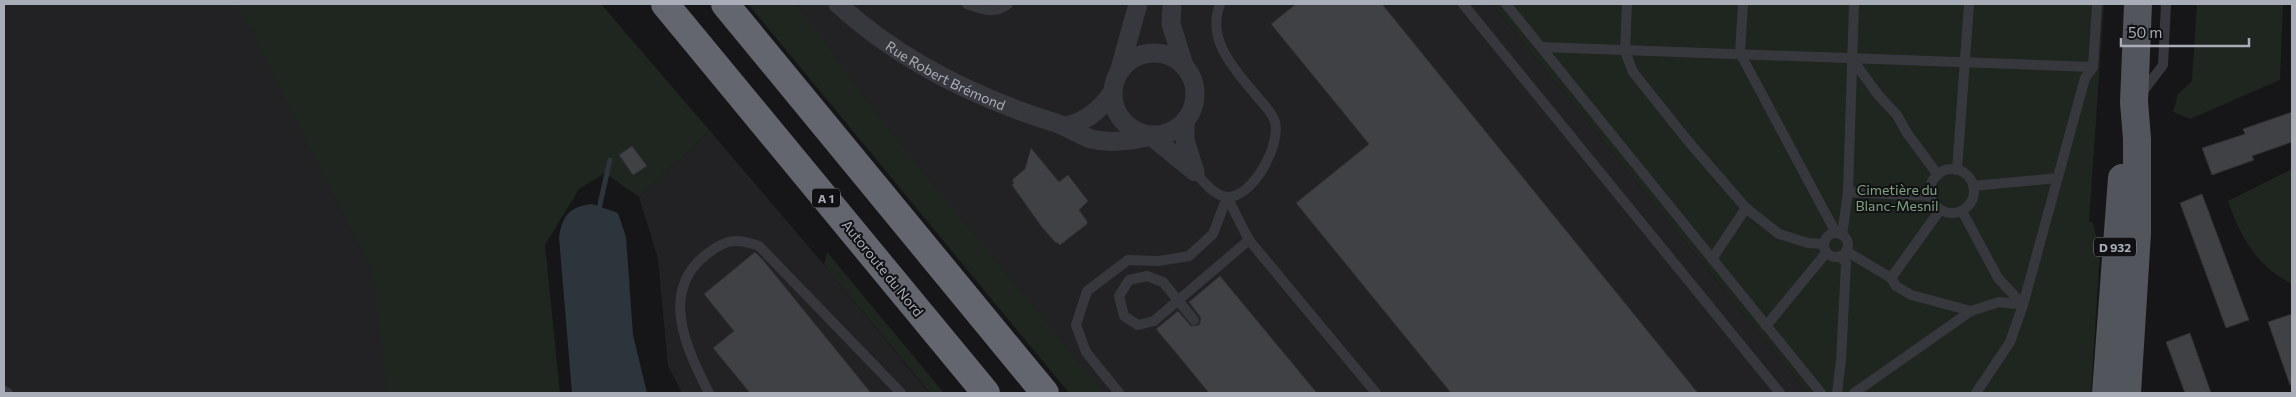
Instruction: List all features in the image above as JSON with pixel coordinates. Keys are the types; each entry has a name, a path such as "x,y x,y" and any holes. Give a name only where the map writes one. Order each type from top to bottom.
{"highway":[{"name":"Autoroute du Nord","path":"665,4 986,393"},
{"path":"725,4 1045,393"}],"main road":[{"name":"D 932","path":"2106,393 2119,196 2134,102 2138,4"},
{"name":"D 932","path":"2127,393 2137,232 2137,139 2134,102"}],"street":[{"name":"Rue Robert Brémond","path":"838,4 882,41 945,78 1009,109 1066,126 1090,138 1128,142 1151,136"},
{"path":"1066,126 1080,123 1104,105 1112,93 1138,4"},
{"path":"1151,136 1163,135 1175,130 1185,122 1192,112 1195,100 1195,87 1191,75 1184,65 1171,24 1172,4"},
{"path":"1119,73 1127,63 1137,56 1150,53 1162,53 1184,65"},
{"path":"1112,93 1114,106 1119,117 1133,130 1151,136 1195,172"},
{"path":"1185,122 1185,140 1195,172"}],"lane":[{"path":"967,4 993,10 1002,9 1008,4"},
{"path":"1220,4 1216,15 1216,31 1226,59 1269,111 1275,121 1276,134 1271,156 1248,188 1238,195 1227,197"},
{"path":"1463,4 1780,393"},
{"path":"1506,4 1821,393"},
{"path":"1627,4 1625,50 1633,72 1688,141 1746,208 1779,234 1825,248 1833,256 1843,254 1890,278 1896,286 1911,295 1972,311"},
{"path":"1742,4 1740,53 1839,234 1848,245 1843,254 1846,264 1841,360 1837,393"},
{"path":"1839,234 1848,192 1854,4"},
{"path":"1957,170 1967,61 1969,4"},
{"path":"1976,393 2010,342 2023,305 2085,78 2093,67 2097,4"},
{"path":"2134,102 2163,65 2166,4"},
{"path":"1541,47 2093,67"},
{"path":"1852,59 1879,96 1897,114 1907,133 1938,174"},
{"path":"1947,170 1957,170 1967,176 1973,186 1972,201 1962,211 1951,214 1940,210 1934,204 1930,196 1931,184 1938,174 1947,170"},
{"path":"1195,172 1206,184 1227,197 1249,240 1376,393"},
{"path":"1973,186 2058,178"},
{"path":"1848,192 1930,196"},
{"path":"1119,393 1086,352 1076,325 1087,291 1128,260 1159,261 1188,256 1213,234 1227,197"},
{"path":"1712,259 1746,208"},
{"path":"1890,278 1940,210"},
{"path":"1962,211 1998,278 2023,305"},
{"path":"1766,326 1825,248 1826,238 1839,234"},
{"path":"709,393 687,349 679,315 685,278 698,260 722,243 742,240 759,246 901,393"},
{"path":"1194,320 1163,282 1147,276 1129,280 1119,296 1124,316 1138,325 1154,321 1249,240"},
{"path":"1854,393 1972,311 1999,302 2023,305"},
{"path":"4,391 8,393"}],"shaded area":[{"path":"4,4 583,4 536,243 547,393 4,393"},
{"path":"760,4 1492,4 1808,393 1079,393"},
{"path":"710,131 820,260 929,393 682,393 668,366 658,259 639,197"},
{"path":"592,204 618,213 626,237 633,335 647,393 572,393 559,237 568,213 578,207"}],"green space":[{"path":"237,4 601,4 710,131 639,197 605,173 579,189 545,245 560,393 387,393 372,271"},
{"path":"748,4 796,4 893,135 1104,393 1069,393"},
{"name":"Cimetière du Blanc-Mesnil","path":"1492,4 2104,4 2089,221 2093,223 2100,252 2091,393 1808,393"},
{"path":"2197,4 2283,4 2280,80 2190,119 2173,112 2178,94 2192,81"},
{"path":"2292,169 2292,284 2269,269 2251,249 2238,226 2228,201"},
{"path":"827,252 944,393 930,393 824,265"}],"building":[{"path":"1296,4 1382,4 1698,393 1451,393 1296,203 1369,144 1271,24"},
{"path":"2292,112 2292,142 2252,156 2254,160 2212,175 2202,148 2245,134 2243,129"},
{"path":"632,146 647,166 633,175 619,155"},
{"path":"1031,148 1059,182 1068,175 1088,201 1079,210 1087,224 1060,245 1041,226 1012,185 1014,183 1012,180 1025,169"},
{"path":"2202,194 2249,320 2226,328 2180,203"},
{"path":"755,252 871,393 750,393 713,348 734,331 704,294"},
{"path":"1220,276 1317,393 1209,393 1156,329 1178,311 1191,326 1199,325 1201,318 1189,302"},
{"path":"2292,314 2292,384 2290,385 2268,322"},
{"path":"2190,333 2211,393 2185,393 2166,342"}],"waterway":[{"path":"598,213 610,160"}]}
